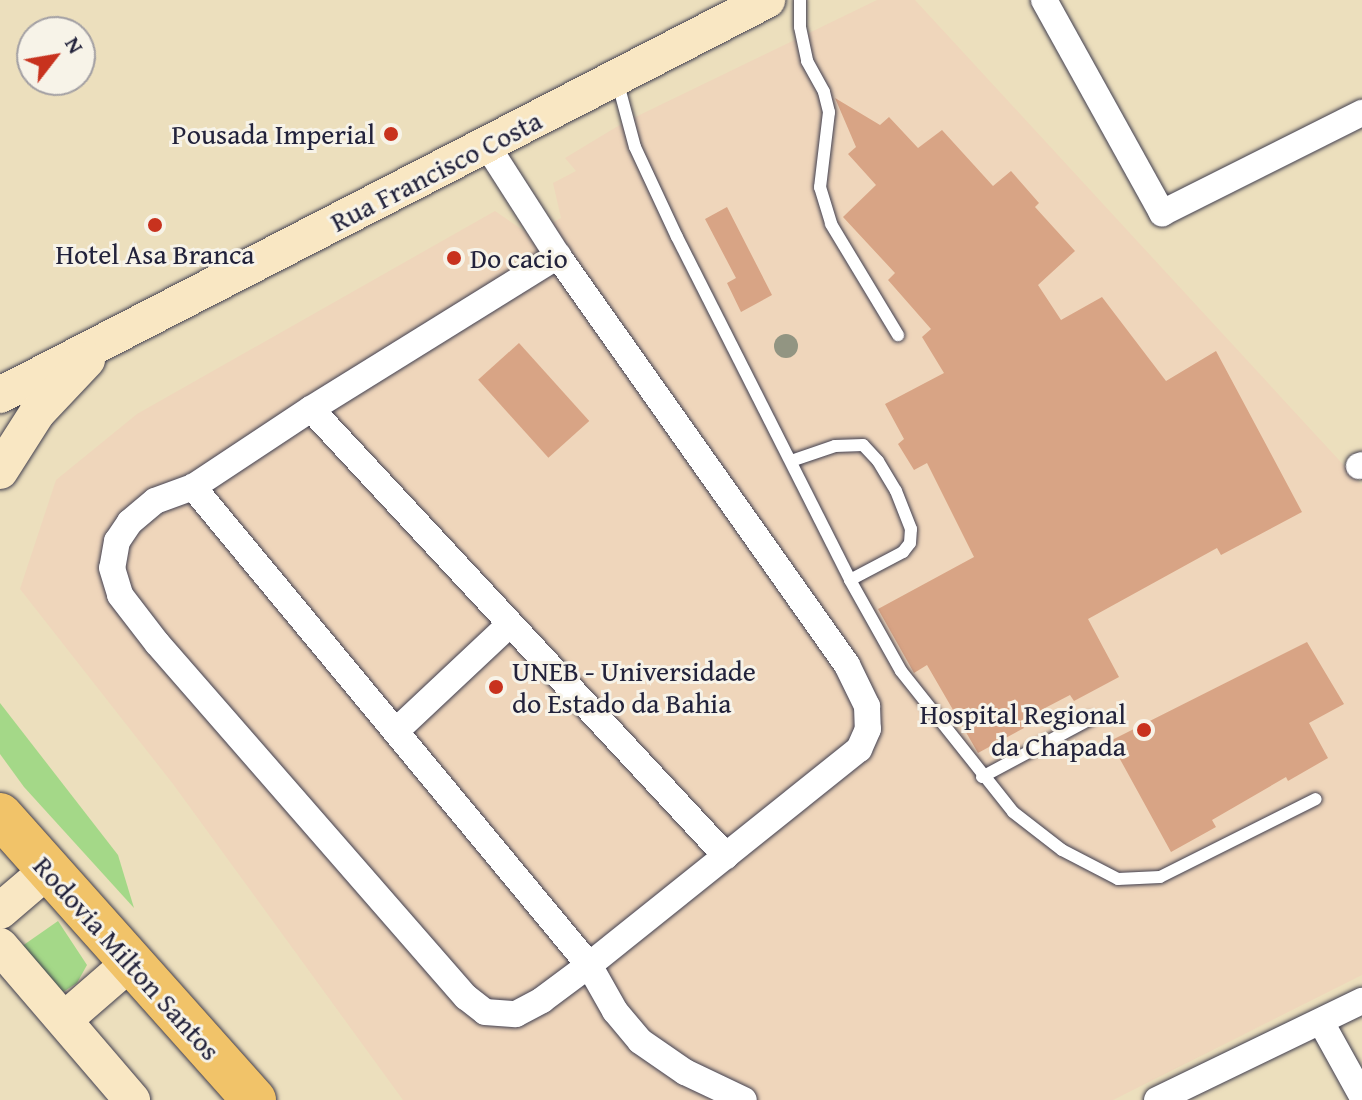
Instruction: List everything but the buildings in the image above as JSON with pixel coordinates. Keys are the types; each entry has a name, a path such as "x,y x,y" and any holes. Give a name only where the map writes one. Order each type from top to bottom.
{"highway":[{"name":"Rodovia Milton Santos","path":"0,815 254,1100"}],"main road":[{"name":"Rua Francisco Costa","path":"0,395 767,0"},
{"name":"Rua Francisco Costa","path":"0,471 37,413 104,342"},
{"path":"0,911 48,870"},
{"path":"0,946 132,1100"},
{"path":"64,1020 131,962"}],"street":[{"path":"1044,0 1162,213 1362,113"},
{"path":"486,144 558,256 847,665 867,706 868,729 859,749 542,1000 516,1014 485,1012 466,997 157,643 120,595 112,568 117,541 130,522 155,501 193,487 311,409 558,256"},
{"path":"311,409 726,856"},
{"path":"193,487 589,965 615,1011 640,1041 685,1072 744,1100"},
{"path":"396,731 510,624"},
{"path":"1157,1100 1362,1001"},
{"path":"1321,1022 1362,1096"}],"lane":[{"path":"800,0 800,27 807,61 824,92 829,112 820,187 831,224 898,335"},
{"path":"616,77 641,160 850,580 901,671 982,777 1013,812 1062,850 1118,879 1160,877 1316,799"},
{"path":"791,461 835,446 863,445 878,461 896,491 911,529 910,543 903,552 850,580"},
{"path":"982,777 1090,719"}],"shaded area":[{"path":"877,0 915,0 1362,485 1362,975 1113,1100 403,1100 173,784 20,589 56,480 137,414 495,211 530,235 561,218 553,183 576,171 565,158 623,123"}],"green space":[{"path":"0,703 118,855 134,908 24,787 0,754"},
{"path":"58,921 87,965 77,983 60,994 15,951"}],"place":[{"name":"Pousada Imperial","path":"391,134"},
{"name":"Hotel Asa Branca","path":"155,225"},
{"name":"Do cacio","path":"454,258"},
{"name":"UNEB - Universidade do Estado da Bahia","path":"496,687"},
{"name":"Hospital Regional da Chapada","path":"1144,730"}]}
